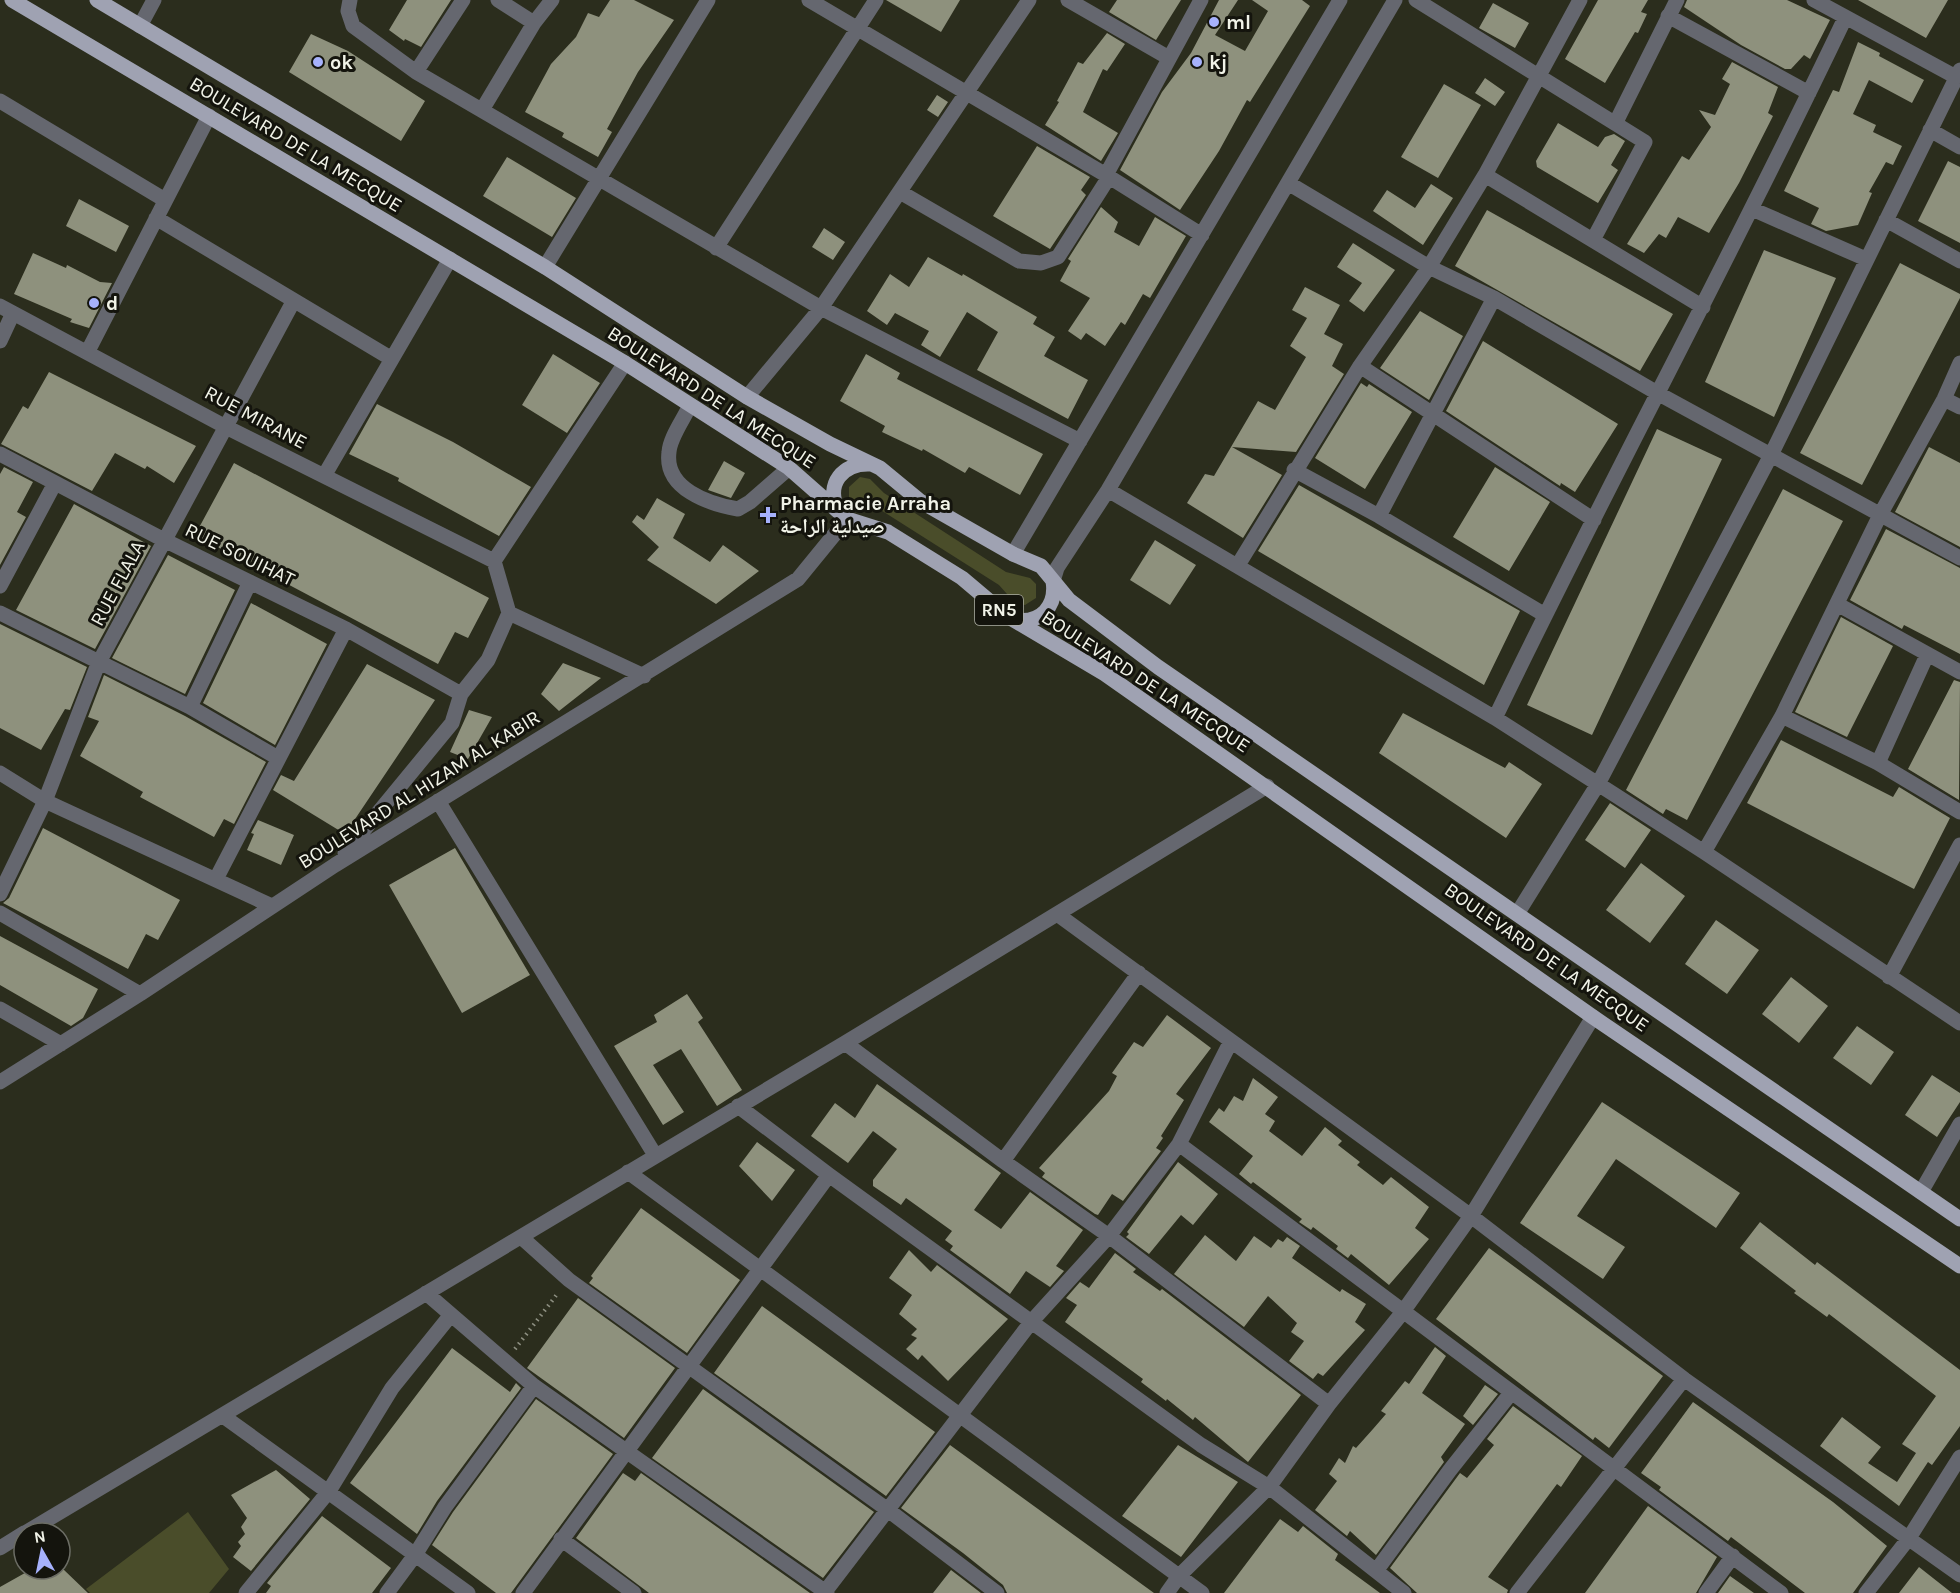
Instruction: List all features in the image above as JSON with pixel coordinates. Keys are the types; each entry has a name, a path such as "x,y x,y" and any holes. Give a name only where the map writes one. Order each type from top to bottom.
{"main road":[{"name":"BOULEVARD DE LA MECQUE","path":"12,0 625,363 789,468 843,515 888,532 962,578 1007,616 1105,674 1593,1017 1960,1266"},
{"name":"BOULEVARD DE LA MECQUE","path":"97,0 545,267 747,397 880,468 920,501 1013,554 1041,566 1069,600 1158,667 1960,1220"},
{"path":"843,515 833,491 835,481 850,466 870,464"},
{"path":"1007,616 1025,622 1043,615 1053,600 1053,581"}],"street":[{"path":"140,26 154,0"},
{"path":"350,0 348,11 353,26 416,72 716,249 821,308 1080,441"},
{"path":"416,72 463,0"},
{"path":"498,0 534,23"},
{"path":"482,110 534,23 552,0"},
{"path":"545,267 708,0"},
{"path":"809,0 1108,176 1202,235"},
{"path":"716,249 876,0"},
{"path":"747,397 821,308 1029,0"},
{"path":"1068,0 1169,58"},
{"path":"900,192 1019,261 1041,263 1058,257 1108,176 1201,0"},
{"path":"1013,554 1340,0"},
{"path":"1053,581 1064,556 1108,490 1395,0"},
{"path":"1416,0 1537,78 1616,122 1645,142 1593,240"},
{"path":"1238,565 1294,470 1360,366 1430,267 1485,175 1581,0"},
{"path":"1616,122 1677,0"},
{"path":"1517,914 1598,784 1772,455 1958,74 1845,18 1814,0"},
{"path":"1668,16 1809,93"},
{"path":"1496,718 1545,615 1704,307 1845,18"},
{"path":"0,101 165,200"},
{"path":"88,351 209,116"},
{"path":"1930,130 1960,147"},
{"path":"1485,175 1704,307"},
{"path":"1288,183 1430,267 1494,298 1659,394 1960,558"},
{"path":"1752,208 1866,259"},
{"path":"156,218 293,302 392,359"},
{"path":"1886,220 1960,261"},
{"path":"324,476 450,259"},
{"path":"1379,516 1494,298"},
{"name":"RUE FLALA","path":"0,894 45,801 98,663 293,302"},
{"path":"0,341 6,310"},
{"name":"RUE MIRANE","path":"6,310 88,351 226,427 494,561"},
{"path":"335,865 452,723 461,694 488,660 509,613 494,561 625,363"},
{"path":"1704,852 1782,716 1880,515 1944,399 1960,363"},
{"path":"1360,366 1594,520"},
{"path":"1944,399 1960,407"},
{"path":"690,405 669,450 669,470 680,486 716,505 738,509 750,502 789,468"},
{"name":"RUE SOUIHAT","path":"0,454 164,540 346,629 461,694"},
{"path":"1294,470 1379,516 1545,615"},
{"path":"0,586 55,483"},
{"path":"1108,490 1496,718 1704,852 1960,1023"},
{"name":"BOULEVARD AL HIZAM AL KABIR","path":"0,1082 140,994 335,865 798,579 843,515"},
{"path":"190,707 250,582"},
{"path":"1837,604 1960,672"},
{"path":"0,613 190,707 278,758"},
{"path":"509,613 644,676"},
{"path":"216,879 346,629"},
{"path":"1878,763 1927,655"},
{"path":"1782,716 1878,763 1960,812"},
{"path":"0,773 45,801 272,906"},
{"path":"44,1521 845,1043 1267,786"},
{"path":"438,801 655,1155"},
{"path":"1889,977 1960,845"},
{"path":"0,913 140,994"},
{"path":"1058,914 1471,1216 1684,1379 1960,1575"},
{"path":"1003,1161 1139,974"},
{"path":"0,1009 61,1044"},
{"path":"1167,1593 1179,1576 1269,1487 1329,1404 1402,1313 1471,1216 1593,1017"},
{"path":"426,1293 534,1386 825,1592 958,1415 1032,1322 1109,1236 1179,1144 1232,1041"},
{"path":"845,1043 1003,1161 1109,1236 1329,1404"},
{"path":"738,1106 829,1175 1201,1445 1269,1487 1404,1593"},
{"path":"1921,1192 1960,1124"},
{"path":"1179,1144 1402,1313 1781,1593"},
{"path":"628,1172 1202,1593"},
{"path":"523,1593 829,1175"},
{"path":"520,1237 569,1280 888,1510 997,1593"},
{"path":"246,1593 329,1491 392,1388 450,1316"},
{"path":"1517,1593 1684,1379"},
{"path":"387,1593 415,1555 445,1507 534,1386"},
{"path":"1376,1571 1511,1393"},
{"path":"223,1416 468,1593"},
{"path":"1866,1593 1909,1538 1960,1457"},
{"path":"561,1539 634,1593"},
{"path":"1706,1593 1733,1556"}],"path":[{"path":"505,1361 569,1280"}],"green space":[{"path":"860,477 870,479 884,493 1006,572 1030,578 1036,584 1036,598 1025,605 1015,603 999,585 876,507 855,504 849,497 849,487"},
{"path":"188,1512 229,1569 209,1593 90,1593 86,1589"}],"building":[{"path":"407,0 451,0 421,47 405,39 404,41 389,30"},
{"path":"610,0 634,0 674,20 638,72 607,129 612,132 598,157 562,137 564,133 525,112 551,64 576,37 588,13 599,17"},
{"path":"886,0 960,0 941,32"},
{"path":"1117,0 1181,0 1156,40 1109,12"},
{"path":"1219,0 1238,0 1215,35 1245,51 1268,11 1252,0 1302,0 1310,6 1250,102 1247,100 1219,151 1180,210 1120,170 1162,92 1191,53"},
{"path":"1598,0 1648,0 1641,12 1647,14 1638,33 1635,32 1605,83 1565,59"},
{"path":"1687,0 1787,0 1830,20 1810,59 1804,55 1791,69 1785,69 1741,45 1684,7"},
{"path":"1858,0 1948,0 1926,38"},
{"path":"1493,3 1529,23 1515,48 1479,28"},
{"path":"1107,33 1125,44 1107,71 1103,69 1083,112 1118,133 1101,161 1045,125 1078,62 1083,64"},
{"path":"311,34 348,51 425,101 401,141 289,72"},
{"path":"1858,42 1924,80 1912,103 1869,80 1853,114 1876,125 1873,132 1902,146 1893,165 1886,162 1869,192 1872,193 1858,225 1826,231 1811,224 1819,208 1784,191 1833,90 1839,92"},
{"path":"1732,62 1778,87 1768,113 1773,116 1739,183 1709,233 1678,217 1666,238 1659,234 1644,253 1627,244 1682,156 1689,160 1711,127 1699,110 1715,115 1730,84 1722,79"},
{"path":"1485,78 1505,92 1495,106 1475,93"},
{"path":"1444,84 1481,105 1438,178 1401,157"},
{"path":"937,95 948,102 938,117 927,110"},
{"path":"1558,123 1598,147 1605,137 1614,134 1625,141 1611,165 1618,170 1598,203 1537,167 1536,161"},
{"path":"1037,146 1090,177 1081,190 1086,195 1050,249 993,216"},
{"path":"507,157 576,198 552,237 483,196"},
{"path":"1948,161 1960,167 1960,243 1918,221"},
{"path":"1431,184 1453,198 1423,245 1373,211 1387,190 1415,208"},
{"path":"79,199 129,226 116,252 66,226"},
{"path":"1101,207 1118,222 1114,232 1139,246 1155,217 1186,236 1150,298 1143,294 1125,325 1121,322 1105,346 1086,333 1081,340 1068,331 1090,298 1060,281 1071,261 1068,259"},
{"path":"1487,210 1673,314 1640,371 1455,266"},
{"path":"824,228 845,242 833,260 812,247"},
{"path":"1353,243 1395,270 1364,312 1349,301 1362,283 1337,267"},
{"path":"1764,250 1836,278 1774,417 1705,382"},
{"path":"33,253 66,268 67,265 100,282 112,283 89,328 70,322 72,319 14,294"},
{"path":"928,257 962,276 963,274 1037,317 1033,324 1055,337 1044,356 1088,380 1068,419 977,370 998,332 967,312 940,357 921,345 929,331 895,313 887,325 867,311 890,274 909,287"},
{"path":"1900,263 1960,294 1960,298 1862,485 1800,453"},
{"path":"1305,287 1340,305 1324,334 1343,344 1332,366 1344,374 1296,452 1232,447 1282,475 1243,538 1187,503 1205,474 1214,476 1258,401 1275,410 1306,357 1290,346 1307,318 1292,310"},
{"path":"1420,311 1463,336 1429,400 1380,368"},
{"path":"1483,341 1618,424 1575,492 1561,483 1560,486 1446,411"},
{"path":"553,354 600,383 567,433 522,405"},
{"path":"866,354 900,373 897,379 1043,454 1020,495 969,467 965,473 923,449 922,451 882,432 885,426 840,401"},
{"path":"49,372 196,446 174,483 147,466 145,469 115,453 92,491 1,444 23,406 28,409"},
{"path":"1361,383 1367,387 1369,384 1412,412 1365,489 1315,458"},
{"path":"377,404 453,442 531,487 499,536 398,481 399,478 349,454"},
{"path":"1657,429 1722,459 1592,735 1527,705"},
{"path":"1929,447 1960,463 1960,547 1895,512"},
{"path":"724,461 745,473 731,498 708,490"},
{"path":"234,463 489,598 468,638 455,632 438,664 195,535"},
{"path":"4,467 33,482 17,512 26,517 0,565 0,474"},
{"path":"1495,467 1550,502 1509,571 1453,537"},
{"path":"1299,485 1520,611 1484,685 1258,551"},
{"path":"1783,489 1843,521 1687,820 1666,809 1663,814 1626,790"},
{"path":"657,498 685,514 673,538 710,562 723,545 759,571 716,604 647,560 659,547 632,522 637,515 644,520"},
{"path":"74,504 151,546 95,649 16,610"},
{"path":"1886,529 1960,568 1960,654 1904,625 1902,629 1850,600"},
{"path":"1155,540 1196,565 1170,605 1130,580"},
{"path":"168,555 235,590 185,694 112,658"},
{"path":"251,603 327,644 275,745 203,703"},
{"path":"1841,617 1893,646 1847,737 1795,712"},
{"path":"0,624 87,667 70,710 65,709 41,750 0,728"},
{"path":"563,663 601,678 559,711 541,694"},
{"path":"367,664 435,700 345,834 273,790 281,775 294,781"},
{"path":"104,675 185,716 266,762 234,824 224,819 214,837 140,797 143,792 80,756 99,721 88,717"},
{"path":"1954,680 1960,682 1959,800 1908,769"},
{"path":"469,710 492,717 468,759 450,752"},
{"path":"1403,713 1505,768 1509,762 1542,784 1506,838 1379,753"},
{"path":"1781,740 1893,797 1899,787 1950,818 1914,889 1747,803"},
{"path":"1610,803 1651,830 1625,868 1585,840"},
{"path":"258,820 294,835 281,865 247,850 254,834 251,833"},
{"path":"43,828 180,900 158,940 146,934 128,969 3,903 9,898"},
{"path":"455,848 530,975 462,1013 389,885"},
{"path":"1641,863 1685,896 1650,943 1606,910"},
{"path":"1716,920 1759,950 1727,994 1685,964"},
{"path":"0,936 98,989 83,1018 71,1026 0,985"},
{"path":"1791,977 1828,1006 1799,1043 1762,1014"},
{"path":"687,994 703,1018 698,1022 742,1090 717,1106 681,1049 653,1065 684,1112 663,1125 614,1046 657,1022 654,1015"},
{"path":"1167,1015 1211,1048 1176,1094 1184,1100 1161,1136 1163,1138 1156,1148 1161,1151 1123,1201 1112,1194 1098,1215 1095,1214 1042,1177 1045,1173 1039,1168 1109,1091 1117,1076 1112,1073 1134,1042 1143,1047"},
{"path":"1857,1026 1894,1052 1871,1085 1833,1058"},
{"path":"1932,1075 1960,1093 1960,1102 1937,1137 1905,1115"},
{"path":"1253,1078 1278,1097 1265,1114 1275,1121 1269,1131 1302,1156 1325,1127 1342,1141 1338,1145 1360,1162 1357,1165 1383,1185 1391,1177 1429,1207 1415,1228 1429,1239 1389,1285 1351,1254 1348,1258 1336,1249 1338,1246 1313,1227 1311,1230 1299,1222 1302,1219 1239,1174 1253,1156 1209,1122 1219,1108 1224,1112 1234,1096 1243,1101"},
{"path":"877,1084 1001,1173 974,1210 1001,1229 1030,1192 1083,1230 1056,1266 1064,1271 1050,1287 1026,1271 1010,1294 950,1250 953,1246 945,1240 952,1231 906,1198 901,1205 873,1186 873,1180 897,1149 873,1131 848,1163 811,1136 835,1103 855,1118"},
{"path":"1602,1102 1740,1193 1716,1228 1616,1159 1577,1216 1625,1247 1603,1279 1520,1223"},
{"path":"757,1142 795,1170 772,1201 739,1166"},
{"path":"1178,1162 1218,1194 1193,1225 1181,1215 1149,1254 1126,1237 1129,1234 1127,1232"},
{"path":"641,1208 740,1280 687,1353 589,1283 593,1278 591,1276"},
{"path":"1760,1222 1815,1265 1817,1262 1960,1370 1960,1426 1932,1465 1928,1462 1899,1506 1820,1446 1842,1417 1881,1447 1868,1463 1897,1482 1916,1453 1902,1444 1936,1396 1829,1314 1827,1317 1794,1293 1796,1291 1740,1248"},
{"path":"1205,1235 1236,1261 1254,1236 1271,1248 1278,1239 1283,1242 1287,1237 1300,1246 1292,1258 1340,1292 1342,1289 1366,1304 1355,1322 1365,1330 1323,1376 1318,1373 1313,1379 1289,1361 1304,1341 1291,1332 1297,1323 1268,1296 1244,1327 1174,1274"},
{"path":"1489,1248 1663,1376 1609,1448 1595,1437 1593,1440 1436,1319"},
{"path":"909,1250 931,1272 937,1265 1008,1319 948,1381 922,1355 918,1360 906,1349 917,1338 911,1335 917,1329 899,1314 912,1295 889,1278"},
{"path":"1115,1253 1136,1269 1133,1272 1160,1291 1162,1289 1301,1395 1248,1462 1195,1417 1193,1420 1167,1399 1166,1401 1141,1382 1143,1379 1065,1322 1077,1305 1066,1298 1080,1282 1089,1288"},
{"path":"578,1298 675,1368 624,1438 527,1368"},
{"path":"762,1306 935,1432 886,1496 714,1373"},
{"path":"1435,1347 1446,1356 1422,1393 1465,1424 1441,1457 1444,1462 1376,1555 1350,1531 1347,1536 1315,1510 1337,1481 1329,1474 1339,1458 1345,1463 1353,1446 1356,1448 1386,1414 1381,1411 1405,1381 1409,1384"},
{"path":"452,1348 510,1392 516,1383 521,1388 437,1501 417,1534 350,1483"},
{"path":"1485,1385 1498,1394 1473,1425 1463,1416"},
{"path":"703,1389 874,1512 823,1578 652,1458"},
{"path":"536,1399 613,1454 511,1593 496,1593 432,1545 453,1512"},
{"path":"1693,1402 1833,1502 1887,1546 1853,1593 1805,1593 1731,1537 1728,1541 1659,1490 1661,1487 1641,1473"},
{"path":"1513,1406 1582,1456 1561,1487 1557,1484 1488,1577 1508,1590 1507,1593 1417,1593 1390,1568 1460,1473 1467,1478 1494,1445 1487,1439"},
{"path":"950,1445 1154,1593 1007,1593 1003,1585 901,1508"},
{"path":"1178,1445 1238,1482 1181,1557 1122,1516"},
{"path":"276,1470 310,1499 251,1571 233,1557 241,1546 238,1542 245,1534 241,1527 247,1518 231,1495"},
{"path":"623,1473 635,1481 641,1473 810,1593 649,1593 576,1538"},
{"path":"1648,1506 1717,1557 1696,1593 1585,1593"},
{"path":"322,1516 391,1568 372,1593 266,1593 271,1586 267,1583"},
{"path":"1280,1519 1298,1532 1303,1526 1338,1554 1335,1560 1380,1593 1224,1593"},
{"path":"1919,1567 1952,1593 1899,1593"},
{"path":"951,1570 981,1593 933,1593"},
{"path":"1730,1576 1754,1593 1718,1593"},
{"path":"72,1578 88,1593 0,1593 0,1587 12,1580 72,1581"}],"place":[{"name":"ml","path":"1214,22"},
{"name":"ok","path":"318,62"},
{"name":"kj","path":"1197,62"},
{"name":"d","path":"94,303"},
{"name":"Pharmacie Arraha صيدلية الراحة","path":"768,515"}]}
